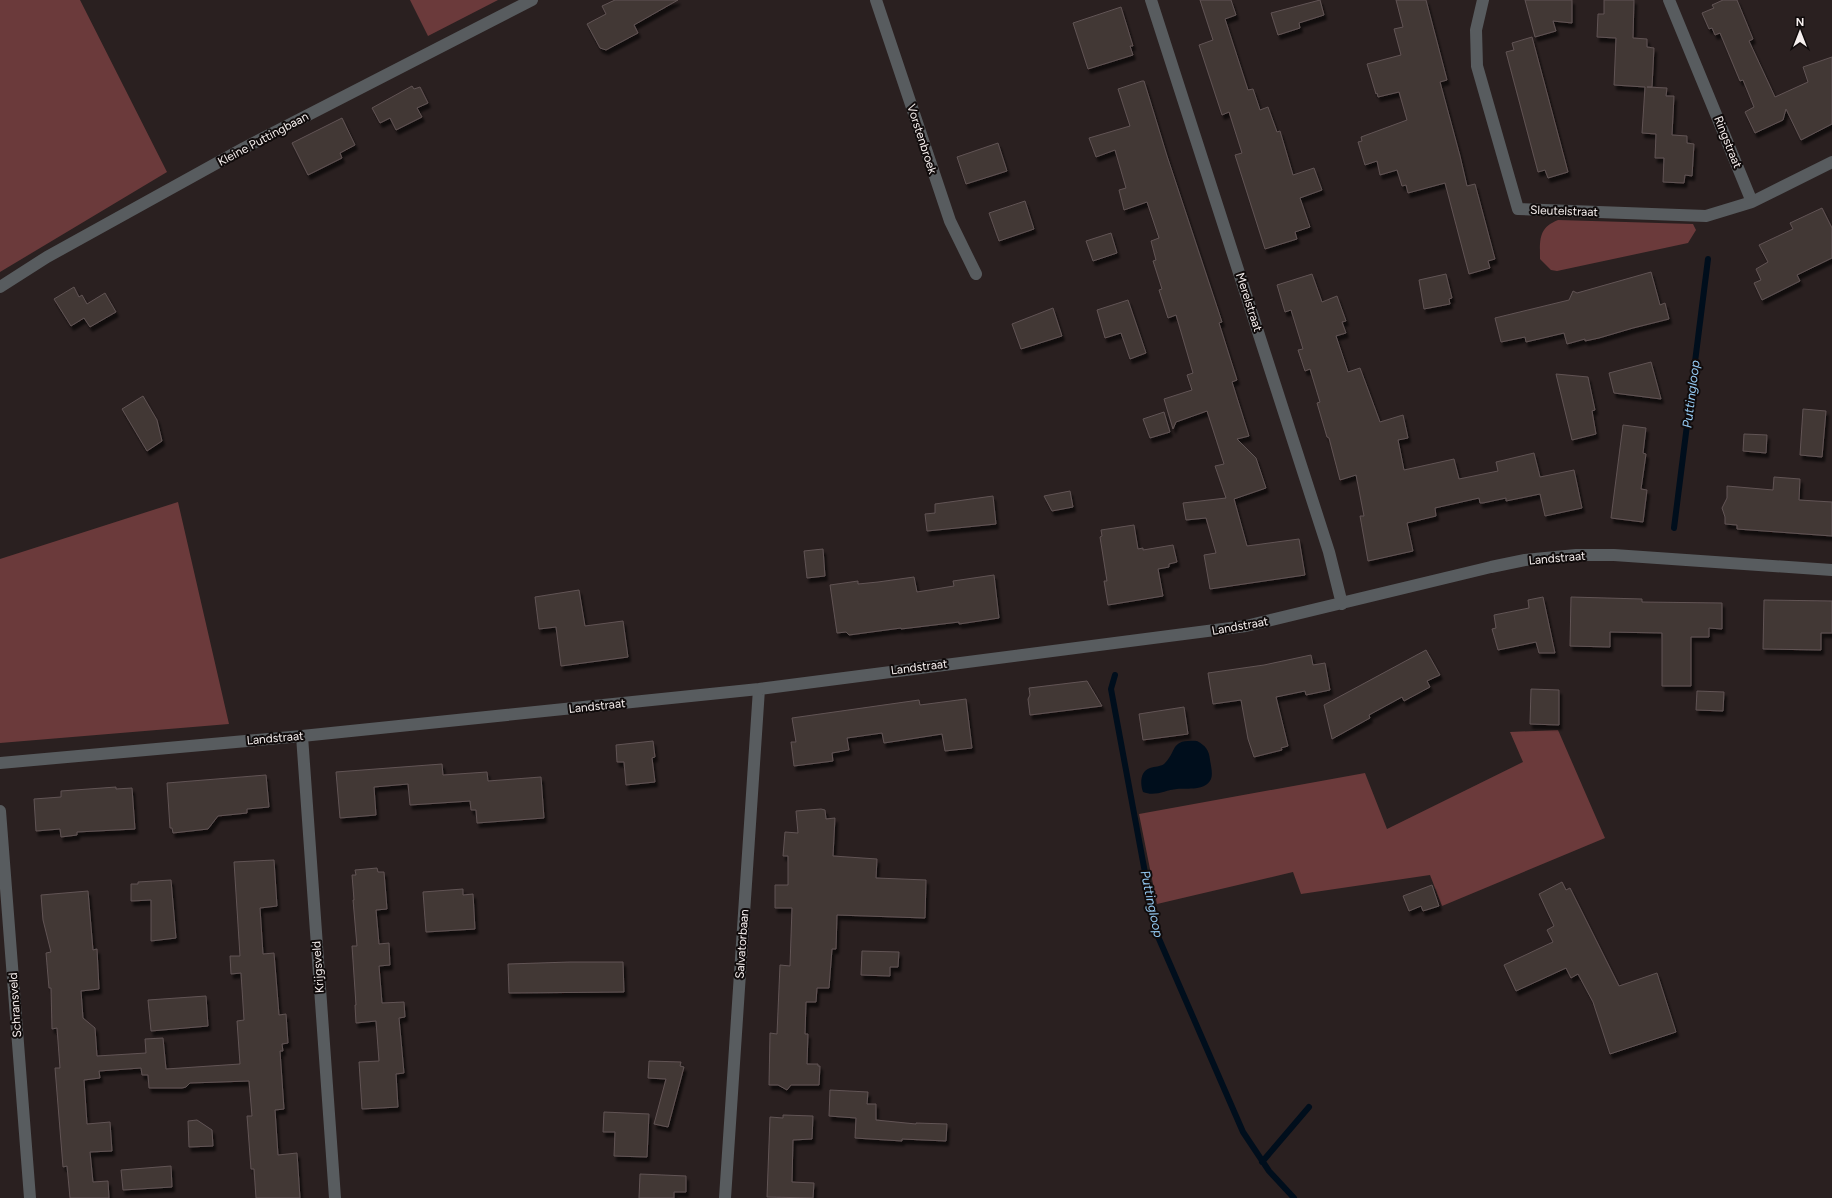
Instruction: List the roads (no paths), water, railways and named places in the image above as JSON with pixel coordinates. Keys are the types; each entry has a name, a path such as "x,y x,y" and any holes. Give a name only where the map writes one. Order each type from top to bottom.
{"street":[{"name":"Kleine Puttingbaan","path":"0,287 47,257 244,148 532,0"},
{"name":"Vorstenbroek","path":"876,0 950,221 976,274"},
{"name":"Merelstraat","path":"1151,0 1329,552 1342,604"},
{"name":"Sleutelstraat","path":"1483,0 1476,30 1478,66 1518,209 1706,216 1752,202"},
{"name":"Ringstraat","path":"1669,0 1752,202"},
{"path":"1752,202 1832,162"},
{"name":"Landstraat","path":"0,763 302,736 759,689 1246,626 1491,567 1525,560 1576,554 1614,554 1832,570"},
{"name":"Salvatorbaan","path":"725,1198 759,689"},
{"name":"Krijgsveld","path":"302,736 335,1198"},
{"name":"Schransveld","path":"0,811 30,1198"}],"water":[{"path":"1188,741 1197,741 1205,747 1209,754 1212,775 1209,783 1201,787 1177,789 1156,794 1143,792 1141,785 1144,772 1152,767 1161,766 1164,764 1178,744"}],"waterway":[{"name":"Puttingloop","path":"1674,528 1708,259"},
{"name":"Puttingloop","path":"1115,675 1111,689 1156,932 1243,1132 1269,1171 1294,1198"},
{"path":"1262,1162 1309,1107"}]}
